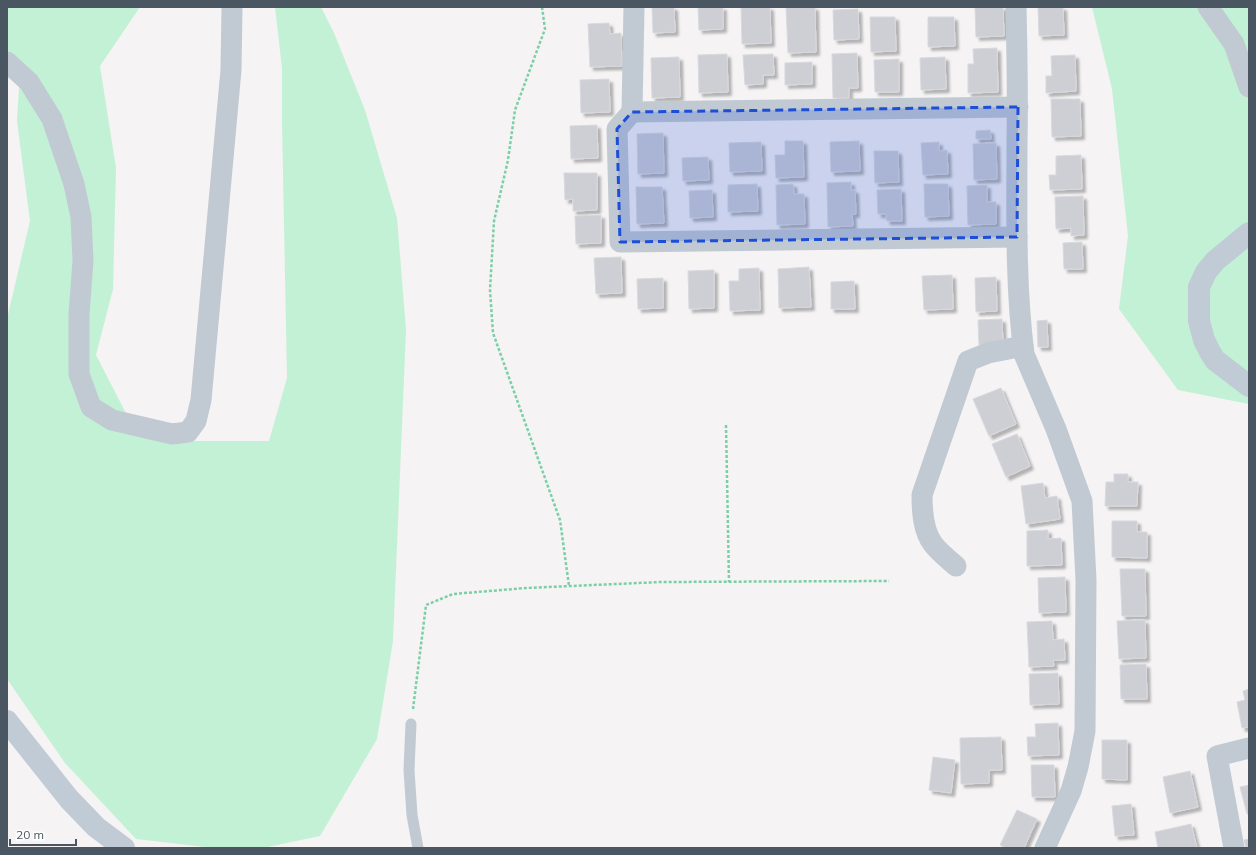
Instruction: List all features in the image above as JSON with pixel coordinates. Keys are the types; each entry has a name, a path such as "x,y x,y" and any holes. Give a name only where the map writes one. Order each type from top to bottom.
{"street":[{"path":"7,62 29,82 52,119 74,184 81,217 83,261 79,314 79,374 91,407 112,420 172,434 188,432 196,421 201,400 231,70 232,7"},
{"path":"634,7 632,112 617,129 620,242 1017,237"},
{"path":"1016,7 1018,107 1017,237 1019,310 1023,346 1024,354 1056,429 1082,502 1086,580 1085,731 1078,767 1071,791 1045,848"},
{"path":"1208,7 1234,44 1249,88"},
{"path":"632,112 1018,107"},
{"path":"1249,233 1215,261 1206,272 1199,287 1199,321 1204,340 1215,360 1249,386"},
{"path":"956,566 932,544 926,528 922,510 922,495 968,361 988,353 1023,346"},
{"path":"7,721 69,799 96,827 99,840 124,848"},
{"path":"1234,848 1217,756 1249,748"}],"lane":[{"path":"411,724 409,770 412,815 418,848"}],"path":[{"path":"542,7 545,29 515,110 508,160 494,222 490,290 493,333 560,520 569,586"},
{"path":"726,425 729,582"},
{"path":"411,724 426,605 452,594 569,586 661,582 889,581"}],"highlighted area":[{"path":"1018,107 1017,237 620,242 617,129 632,112"}],"green space":[{"path":"7,7 140,7 100,66 116,168 113,289 96,355 135,431 180,441 269,441 287,378 282,68 275,7 321,7 334,33 365,110 397,218 406,330 393,641 377,739 320,836 263,848 213,848 136,839 65,763 7,679 7,319 30,221 17,121 20,71 7,51"},
{"path":"1092,7 1249,7 1249,404 1178,390 1119,309 1128,236 1112,89"}],"building":[{"path":"652,7 674,7 675,32 653,33"},
{"path":"698,7 723,7 723,29 699,30"},
{"path":"741,7 770,7 771,43 742,44"},
{"path":"786,7 815,7 816,52 788,53"},
{"path":"975,7 1003,7 1004,36 976,37"},
{"path":"1038,7 1063,7 1064,35 1039,36"},
{"path":"858,9 859,39 834,40 833,10"},
{"path":"870,17 895,17 896,51 871,52"},
{"path":"928,17 954,17 955,46 928,47"},
{"path":"609,23 610,34 621,33 622,66 590,67 588,24"},
{"path":"997,48 998,92 968,93 968,64 974,64 973,49"},
{"path":"857,53 858,88 849,88 849,98 833,98 832,54"},
{"path":"727,54 728,92 699,93 698,55"},
{"path":"773,54 774,75 763,75 763,84 745,85 743,55"},
{"path":"1075,55 1076,91 1046,93 1046,76 1052,76 1051,56"},
{"path":"679,57 680,97 652,98 651,58"},
{"path":"945,57 946,89 921,90 920,58"},
{"path":"899,59 899,92 875,92 874,60"},
{"path":"812,62 812,84 785,85 785,63"},
{"path":"609,79 610,112 581,113 580,80"},
{"path":"1051,99 1080,99 1081,136 1052,137"},
{"path":"597,125 598,158 571,159 570,126"},
{"path":"990,130 991,139 976,139 976,131"},
{"path":"663,133 664,173 638,174 637,134"},
{"path":"785,141 803,141 804,177 776,178 775,155 785,155"},
{"path":"859,141 860,171 831,172 830,142"},
{"path":"761,142 762,171 730,172 729,143"},
{"path":"939,142 939,151 947,150 948,174 923,175 921,143"},
{"path":"996,143 997,179 974,180 973,144"},
{"path":"874,151 898,151 899,182 875,183"},
{"path":"1081,155 1082,189 1050,190 1049,175 1056,175 1056,156"},
{"path":"708,157 709,180 683,181 682,158"},
{"path":"564,173 597,173 597,210 573,211 573,199 565,200"},
{"path":"851,182 851,190 855,190 856,214 852,214 853,226 828,227 827,183"},
{"path":"757,184 758,211 728,212 728,185"},
{"path":"793,184 794,194 804,194 805,224 777,225 776,185"},
{"path":"924,184 948,184 949,216 925,217"},
{"path":"987,185 987,202 996,202 996,224 968,225 967,186"},
{"path":"636,187 662,187 664,223 637,224"},
{"path":"901,189 902,221 887,221 886,214 878,214 877,190"},
{"path":"712,190 713,217 690,218 689,191"},
{"path":"1083,196 1084,235 1071,236 1071,228 1056,229 1055,197"},
{"path":"601,215 601,243 576,244 575,216"},
{"path":"1082,242 1083,269 1064,269 1063,243"},
{"path":"621,257 622,293 596,294 594,258"},
{"path":"809,267 811,307 779,308 778,269"},
{"path":"759,268 760,310 730,311 729,281 739,281 739,269"},
{"path":"714,270 714,308 689,309 688,271"},
{"path":"952,275 953,309 924,310 922,276"},
{"path":"996,277 997,311 976,312 975,278"},
{"path":"663,278 663,308 638,309 637,279"},
{"path":"854,281 855,309 831,309 831,282"},
{"path":"1002,319 1003,344 979,345 978,320"},
{"path":"1047,320 1048,347 1038,347 1037,321"},
{"path":"1001,388 1016,424 989,436 973,399"},
{"path":"1017,434 1030,466 1006,477 992,444"},
{"path":"1114,474 1128,474 1128,482 1138,482 1137,506 1105,506 1106,482 1114,482"},
{"path":"1043,483 1045,498 1057,496 1060,519 1026,524 1021,486"},
{"path":"1112,521 1137,521 1137,532 1147,532 1147,558 1112,557"},
{"path":"1048,530 1048,539 1061,538 1062,565 1027,566 1027,531"},
{"path":"1120,569 1145,569 1146,616 1122,616"},
{"path":"1065,577 1066,612 1039,613 1038,578"},
{"path":"1145,620 1146,658 1119,659 1117,621"},
{"path":"1052,621 1053,640 1064,639 1065,660 1053,660 1054,666 1029,667 1027,622"},
{"path":"1146,664 1147,699 1121,699 1120,665"},
{"path":"1058,673 1059,704 1030,705 1029,674"},
{"path":"1249,689 1249,727 1242,728 1237,702 1245,700 1243,691"},
{"path":"1058,723 1059,755 1028,756 1027,737 1036,737 1035,724"},
{"path":"1001,737 1002,770 989,770 989,783 961,784 960,738"},
{"path":"1102,740 1127,740 1127,780 1102,779"},
{"path":"933,757 955,760 951,793 929,790"},
{"path":"1031,765 1054,765 1055,797 1032,797"},
{"path":"1190,771 1198,807 1170,813 1163,777"},
{"path":"1249,785 1249,814 1247,814 1240,787"},
{"path":"1131,804 1134,835 1115,836 1112,806"},
{"path":"1017,810 1037,819 1024,848 1006,848 1000,845"},
{"path":"1191,824 1197,848 1158,848 1155,832"},
{"path":"1249,839 1249,848 1246,848 1244,840"}]}
